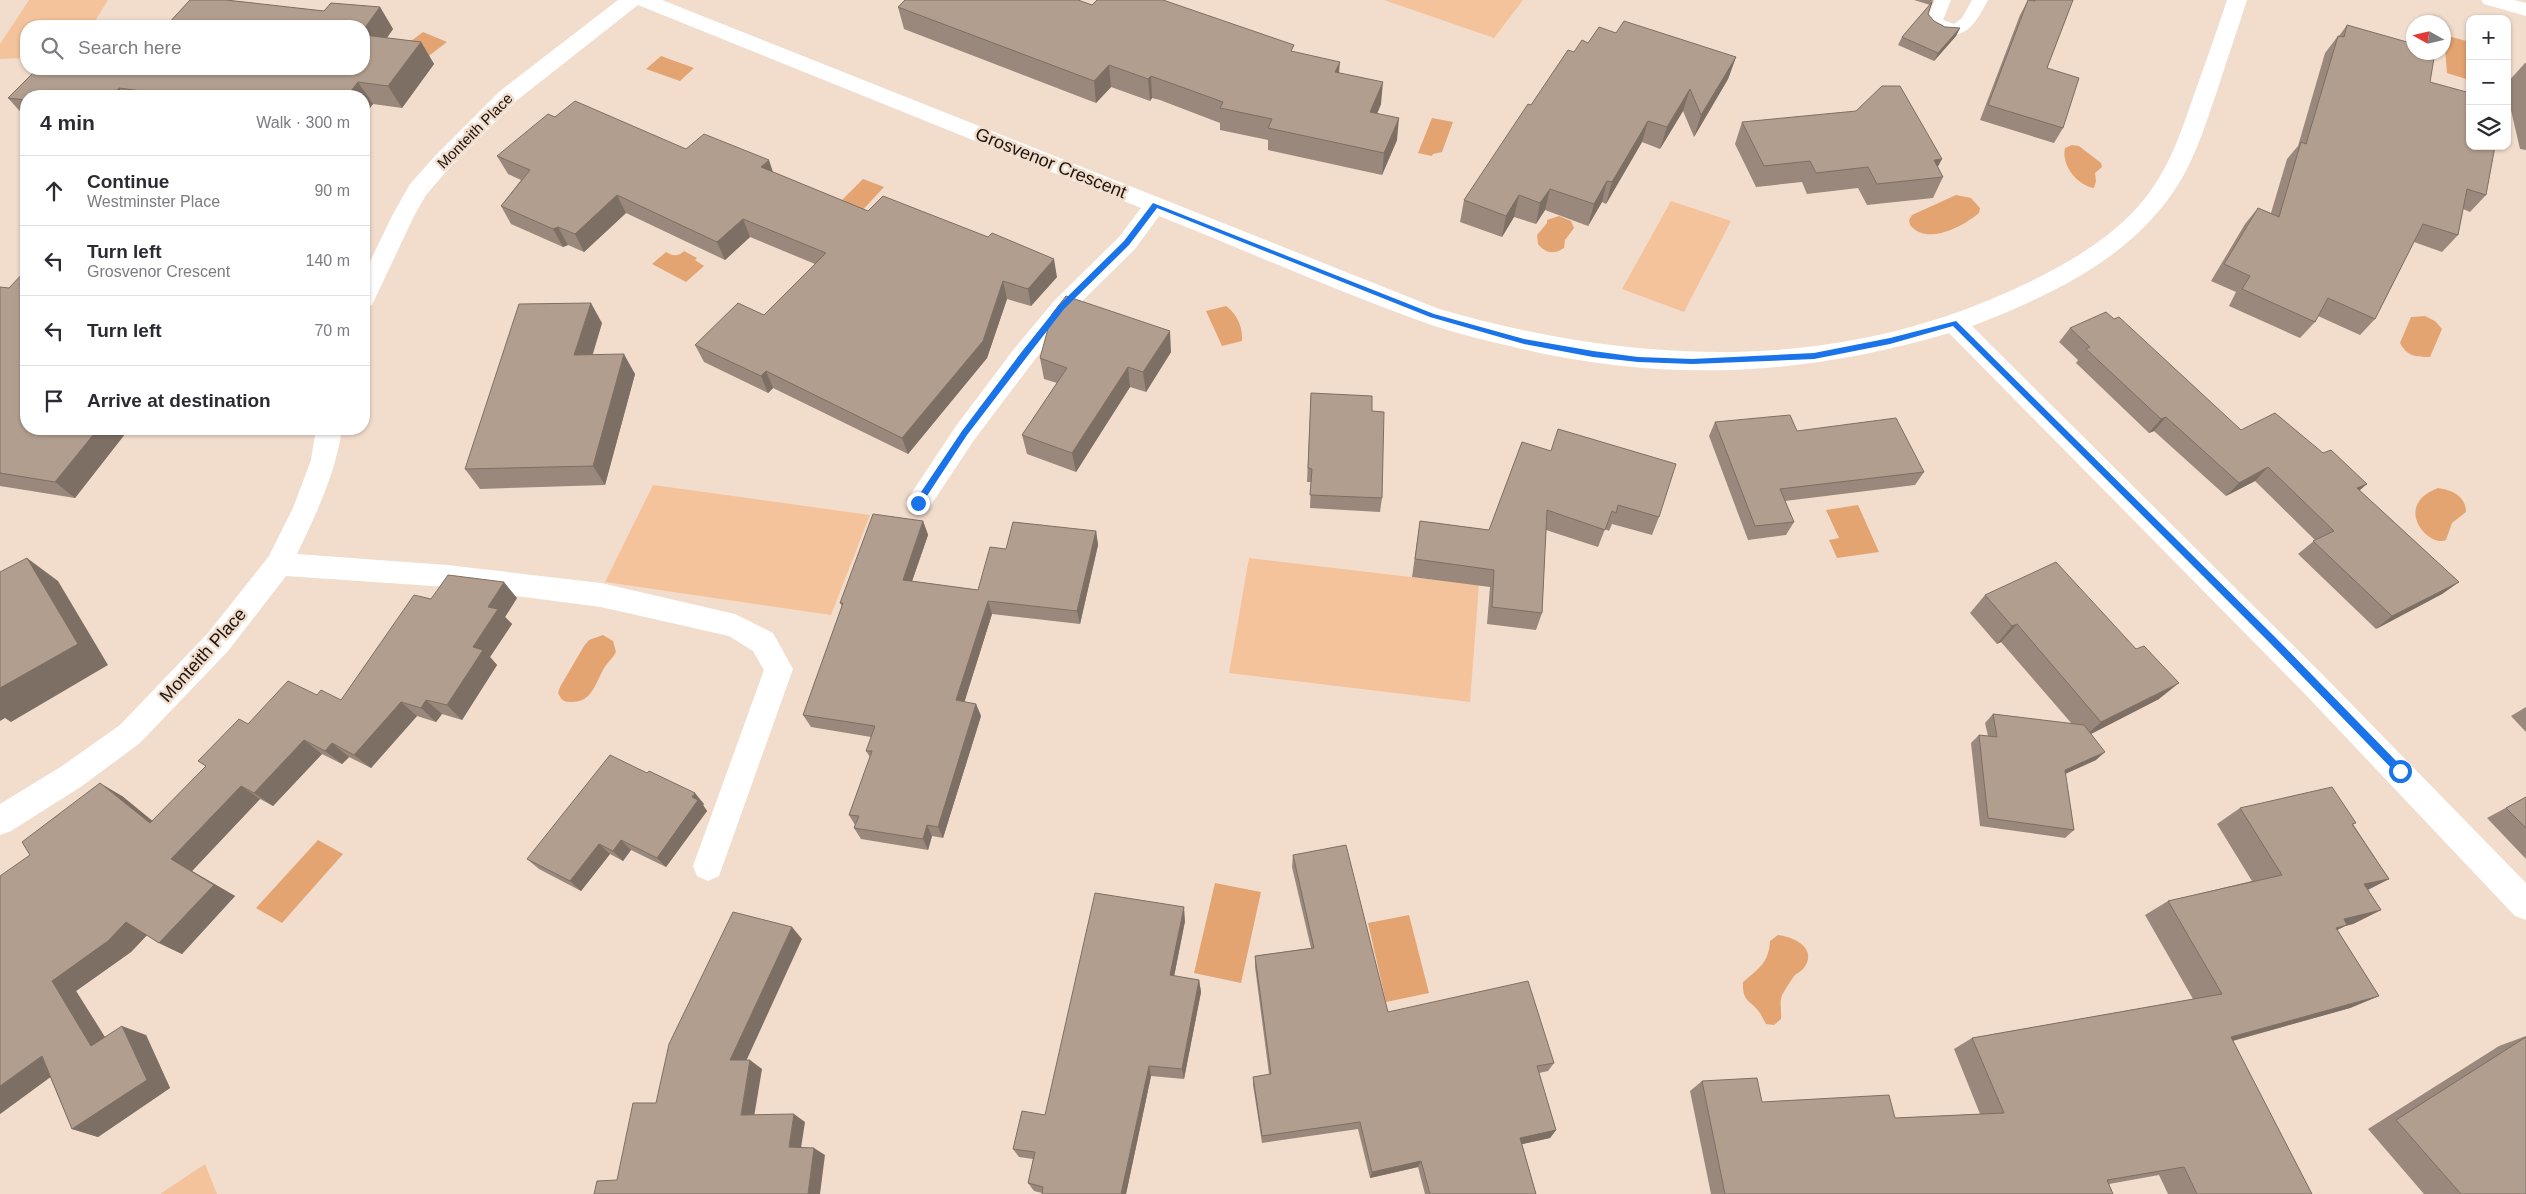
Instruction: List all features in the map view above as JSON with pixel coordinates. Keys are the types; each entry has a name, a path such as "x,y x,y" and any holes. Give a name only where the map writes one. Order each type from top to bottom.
{"street":[{"name":"Monteith Place","path":"370,286 403,216 418,190 443,161 508,96 631,0"},
{"name":"Grosvenor Crescent","path":"644,0 1432,316 1524,342 1638,360 1692,362 1814,356 1890,341 1954,323 2026,295 2086,263 2127,231 2164,191 2186,152 2238,0"},
{"path":"2491,0 2526,10"},
{"path":"918,503 964,433 1023,356 1062,307 1127,243 1155,205"},
{"path":"1954,323 2271,638 2400,771 2526,906"},
{"name":"Monteith Place","path":"0,821 49,791 130,734 218,642 279,564 306,508 324,460 328,435"},
{"path":"279,564 447,576 601,594 735,626 763,642 779,669 708,866"}],"lane":[{"path":"1943,0 1934,21 1940,27 1953,30 1961,29 1967,23 1980,0"}],"shaded area":[{"path":"29,0 108,0 96,20 20,20 20,58 0,59 0,44"},
{"path":"1384,0 1523,0 1494,38"},
{"path":"423,32 447,42 426,58 403,47"},
{"path":"2451,37 2466,41 2466,79 2447,73 2446,60 2451,60"},
{"path":"661,56 694,68 680,81 646,69"},
{"path":"1432,118 1453,122 1442,152 1432,156 1418,153"},
{"path":"2072,145 2079,146 2101,163 2102,167 2095,173 2096,181 2094,188 2076,179 2068,167 2065,161 2065,148"},
{"path":"863,179 884,187 859,214 837,205"},
{"path":"1956,195 1971,198 1980,208 1979,213 1963,224 1935,234 1917,231 1910,225 1909,220 1912,215"},
{"path":"1671,201 1731,221 1684,312 1622,289"},
{"path":"1559,216 1571,221 1574,228 1565,240 1564,248 1557,252 1550,252 1538,244 1537,235 1547,223 1547,220"},
{"path":"684,251 697,258 695,260 704,266 686,282 652,264 666,252 675,255"},
{"path":"1226,306 1238,321 1242,341 1222,346 1206,311"},
{"path":"2425,316 2435,321 2442,329 2430,357 2420,357 2406,351 2400,343 2411,317"},
{"path":"653,485 870,515 831,615 605,582"},
{"path":"2438,488 2448,490 2461,498 2466,512 2452,523 2446,540 2439,541 2431,538 2424,532 2418,524 2415,514 2417,505 2424,496"},
{"path":"1858,505 1879,552 1837,558 1829,540 1839,538 1826,510"},
{"path":"1249,558 1479,585 1470,702 1229,673"},
{"path":"603,635 613,641 615,654 604,668 588,696 577,701 564,701 558,693 560,687 584,646 589,640"},
{"path":"318,840 343,854 282,923 256,908"},
{"path":"1215,883 1261,892 1241,983 1194,973"},
{"path":"1409,915 1429,993 1386,1002 1368,923"},
{"path":"1778,935 1791,938 1802,945 1806,949 1808,961 1804,968 1795,975 1782,995 1781,1019 1774,1025 1766,1024 1757,1009 1748,1001 1744,994 1743,982 1762,965 1769,949 1770,941"},
{"path":"205,1164 217,1194 160,1194"}],"building":[{"path":"190,0 226,0 324,11 331,3 380,7 370,21 172,20"},
{"path":"905,0 1078,0 1092,5 1097,0 1163,0 1294,45 1291,51 1340,62 1335,72 1383,82 1370,112 1399,118 1384,153 1268,128 1272,119 1220,108 1223,102 1151,76 1148,79 1109,65 1094,81 898,7"},
{"path":"2028,0 2073,0 2047,68 2079,78 2063,128 1988,105"},
{"path":"1932,2 1928,14 1934,21 1945,27 1960,28 1938,53 1902,37"},
{"path":"1624,21 1736,57 1701,115 1690,89 1667,127 1648,121 1612,182 1607,181 1594,204 1550,189 1540,203 1519,195 1506,216 1464,200 1528,104 1531,105 1568,50 1574,52 1582,40 1588,43 1599,27 1616,33"},
{"path":"2347,25 2406,42 2406,60 2434,60 2430,82 2466,92 2466,150 2494,150 2486,195 2467,189 2458,235 2423,224 2375,319 2328,298 2315,322 2242,289 2250,276 2224,264 2258,208 2279,217 2301,142 2306,144 2338,36 2344,37"},
{"path":"370,36 421,42 388,86 358,82 352,90 134,90 119,88 117,90 20,90 20,99 8,98 31,75 370,75"},
{"path":"1882,86 1900,86 1942,159 1934,160 1943,177 1877,184 1868,167 1816,173 1810,161 1764,166 1742,122 1856,111"},
{"path":"575,101 686,149 704,134 769,160 761,167 868,211 883,196 988,237 992,233 1054,259 1028,289 1003,281 983,341 902,438 766,371 761,376 695,345 738,303 764,315 826,253 743,219 717,242 617,195 575,234 558,227 553,229 501,206 530,170 497,156 548,114 555,117"},
{"path":"20,276 20,435 93,435 55,482 0,473 0,287 9,288"},
{"path":"1066,296 1170,331 1143,372 1128,367 1072,453 1022,435 1067,368 1040,358 1052,314"},
{"path":"591,303 574,355 624,354 593,466 465,469 519,304"},
{"path":"2106,312 2114,319 2119,317 2241,430 2275,413 2323,453 2331,450 2367,484 2357,488 2459,582 2392,616 2313,541 2334,531 2268,467 2239,483 2166,417 2161,419 2086,349 2090,347 2070,328"},
{"path":"1311,393 1372,396 1372,411 1384,412 1382,498 1310,495 1312,469 1308,468"},
{"path":"1790,415 1797,431 1896,418 1924,472 1780,489 1794,522 1755,526 1715,422"},
{"path":"1558,429 1676,464 1659,517 1618,505 1616,513 1612,511 1605,530 1547,510 1542,613 1492,607 1494,570 1415,559 1420,521 1489,530 1522,442 1551,451"},
{"path":"873,514 923,521 903,580 978,590 990,547 1006,549 1013,522 1096,531 1077,611 988,601 956,700 976,704 938,827 927,825 923,839 854,828 859,816 849,815 872,751 866,751 875,726 803,715 843,603 840,603"},
{"path":"27,558 78,644 0,688 0,572"},
{"path":"2056,562 2136,649 2144,646 2179,683 2101,722 2017,624 2012,626 1985,595"},
{"path":"448,575 504,582 488,607 498,609 473,647 483,650 447,705 426,700 421,708 401,702 354,755 332,743 325,751 304,740 254,793 241,786 171,859 214,885 159,943 126,922 108,941 52,981 91,1046 122,1026 147,1080 72,1129 42,1056 0,1086 0,876 30,855 22,842 100,783 150,823 206,766 198,761 239,719 248,724 288,681 317,695 321,690 341,700 414,595 431,599"},
{"path":"1993,714 2084,725 2105,752 2065,770 2074,830 1988,818 1979,735 1997,737"},
{"path":"610,755 695,793 692,797 698,800 657,858 621,840 613,851 599,844 570,881 527,859"},
{"path":"2332,787 2356,823 2352,824 2389,879 2364,884 2381,910 2344,919 2347,925 2336,928 2379,996 2231,1037 2312,1194 2197,1194 2184,1167 2107,1180 2113,1194 1725,1194 1702,1081 1757,1078 1762,1102 1889,1095 1895,1118 2004,1113 1972,1038 2222,994 2168,901 2282,875 2240,808"},
{"path":"2526,797 2526,828 2506,808"},
{"path":"1346,845 1388,1012 1528,981 1554,1063 1537,1066 1556,1130 1520,1138 1536,1194 1430,1194 1421,1161 1372,1172 1360,1122 1262,1136 1253,1077 1271,1074 1255,956 1314,948 1293,855"},
{"path":"1095,893 1184,907 1170,975 1199,980 1182,1069 1149,1066 1121,1194 1042,1194 1043,1187 1028,1183 1035,1152 1013,1149 1022,1111 1045,1115"},
{"path":"733,912 792,927 730,1060 750,1060 741,1115 794,1114 789,1147 814,1148 808,1194 594,1194 597,1181 617,1180 633,1103 656,1103 669,1044"},
{"path":"2526,1037 2526,1194 2461,1194 2396,1120"}],"route":[{"path":"918,503 964,433 1023,356 1062,307 1127,243 1155,205 1432,316 1524,342 1593,354 1638,360 1692,362 1745,361 1814,356 1890,341 1954,323 2271,638 2400,771"}]}
